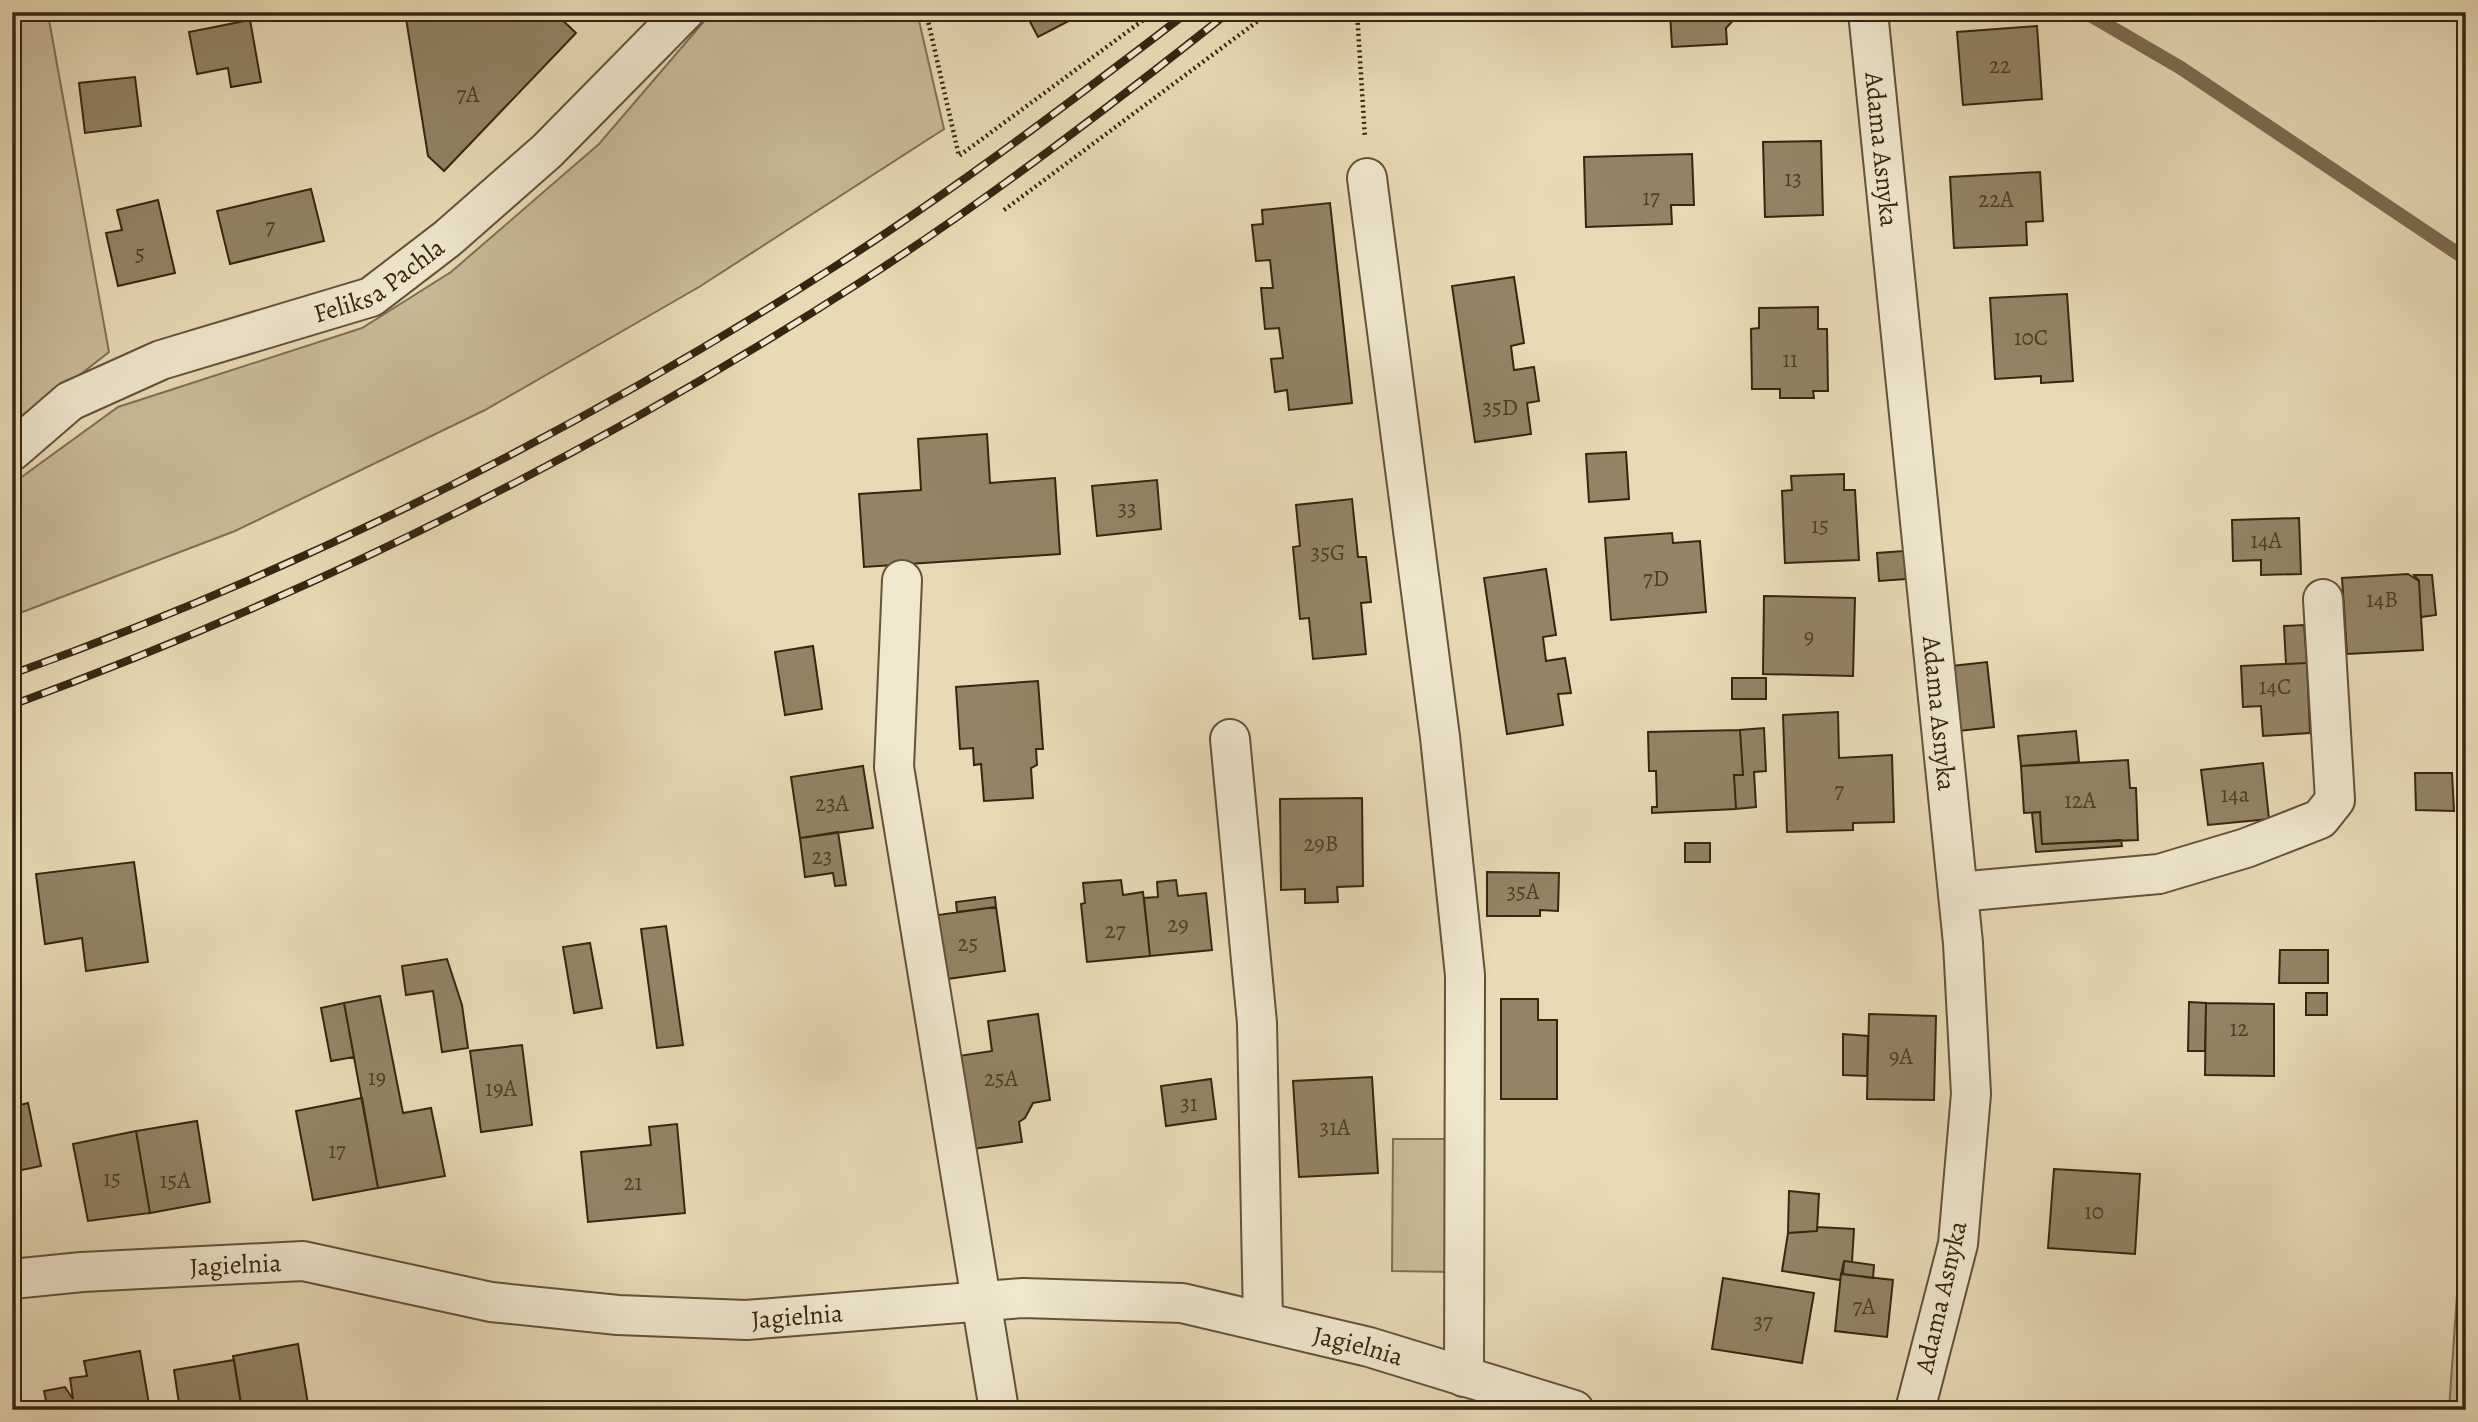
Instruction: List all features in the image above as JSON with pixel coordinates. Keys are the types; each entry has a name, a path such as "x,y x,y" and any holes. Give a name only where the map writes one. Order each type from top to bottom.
{"street":[{"name":"Feliksa Pachla","path":"12,450 70,401 161,360 371,297 448,238 548,150 684,12"},
{"name":"Adama Asnyka","path":"1868,12 1958,892 1970,1094 1958,1244 1915,1410"},
{"path":"1367,178 1440,737 1465,975 1464,1377"},
{"path":"902,580 894,767 999,1410"},
{"path":"1958,892 2160,874 2246,848 2320,819 2335,800 2323,600"},
{"path":"1230,739 1257,1023 1263,1321"},
{"name":"Jagielnia","path":"12,1279 82,1272 303,1262 491,1302 618,1315 746,1320 1023,1298 1182,1303 1369,1347 1464,1377 1507,1400 1574,1410"}],"path":[{"path":"926,12 959,156 1154,12"},
{"path":"1004,210 1270,12"},
{"path":"1357,12 1367,178"}],"shaded area":[{"path":"12,12 82,12 49,20 109,352 12,428"},
{"path":"712,12 917,12 944,129 699,287 485,410 235,531 12,616 12,484 118,407 362,328 451,272 599,144"},
{"path":"1393,1139 1452,1139 1452,1272 1392,1271"},
{"path":"2466,1164 2466,1410 2449,1410"}],"building":[{"path":"405,12 554,12 576,33 444,171 428,156"},
{"path":"1025,12 1086,12 1038,37"},
{"path":"1670,12 1741,12 1726,28 1727,44 1672,47"},
{"path":"250,20 261,82 231,87 228,68 197,74 189,32"},
{"path":"2037,26 2042,99 1963,105 1957,32"},
{"path":"135,77 141,126 85,133 79,83"},
{"path":"1821,141 1823,215 1765,217 1763,142"},
{"path":"1692,154 1694,205 1671,205 1672,224 1586,227 1584,157"},
{"path":"2040,172 2043,221 2026,222 2027,245 1954,248 1950,177"},
{"path":"311,189 324,241 230,264 217,211"},
{"path":"158,200 175,273 118,286 106,233 122,230 117,210"},
{"path":"1330,203 1352,403 1289,410 1287,390 1275,392 1271,359 1283,358 1279,328 1265,329 1261,288 1273,288 1270,260 1256,261 1252,225 1263,224 1262,210"},
{"path":"1514,277 1524,343 1511,346 1514,370 1534,367 1539,401 1527,403 1531,434 1475,442 1452,286"},
{"path":"2067,294 2073,381 2041,383 2041,376 1995,379 1990,298"},
{"path":"1818,307 1818,329 1827,329 1828,391 1813,391 1814,398 1780,398 1780,389 1752,389 1751,329 1759,328 1759,308"},
{"path":"987,434 990,483 1055,478 1060,554 864,567 859,494 921,490 918,439"},
{"path":"1626,452 1629,499 1589,502 1586,454"},
{"path":"1844,474 1844,490 1855,490 1859,560 1785,563 1782,491 1792,490 1791,476"},
{"path":"1157,480 1161,529 1097,536 1092,486"},
{"path":"1352,499 1358,557 1366,557 1371,602 1361,603 1366,654 1313,659 1309,618 1300,619 1293,547 1300,546 1296,505"},
{"path":"2299,518 2301,574 2261,575 2261,560 2233,561 2232,520"},
{"path":"1672,533 1673,543 1700,541 1706,612 1611,620 1605,538"},
{"path":"1904,551 1906,579 1879,581 1877,553"},
{"path":"1546,569 1556,635 1543,637 1546,661 1565,658 1571,693 1558,694 1563,725 1507,734 1484,578"},
{"path":"2408,574 2419,581 2423,650 2347,654 2342,578"},
{"path":"2414,575 2432,575 2436,615 2421,617 2419,581"},
{"path":"1764,596 1855,598 1853,676 1763,674"},
{"path":"2304,625 2307,663 2286,664 2284,626"},
{"path":"813,646 822,709 785,715 775,652"},
{"path":"1987,662 1994,727 1959,731 1952,666"},
{"path":"2307,663 2310,733 2263,736 2261,706 2243,707 2241,666"},
{"path":"1732,678 1766,678 1766,699 1732,699"},
{"path":"1038,681 1043,749 1036,749 1037,765 1031,768 1033,798 984,801 981,764 974,765 973,748 960,749 956,687"},
{"path":"1838,712 1839,758 1892,755 1894,822 1853,823 1853,830 1787,832 1783,715"},
{"path":"1764,728 1766,771 1754,772 1756,807 1736,809 1734,775 1743,775 1740,730"},
{"path":"1740,730 1743,775 1734,775 1736,809 1652,813 1652,807 1657,807 1656,771 1649,771 1648,732"},
{"path":"2076,731 2079,762 2021,766 2018,736"},
{"path":"2128,760 2130,788 2136,788 2138,840 2042,844 2040,812 2024,813 2021,766"},
{"path":"2263,763 2269,819 2208,825 2201,770"},
{"path":"863,766 873,828 800,838 791,777"},
{"path":"2415,773 2452,773 2454,811 2416,810"},
{"path":"1362,798 1363,886 1337,887 1338,902 1305,903 1305,889 1281,890 1280,799"},
{"path":"2040,812 2042,844 2121,840 2122,846 2036,852 2032,813"},
{"path":"838,832 846,885 835,886 833,873 805,877 800,838"},
{"path":"1685,843 1710,843 1710,862 1685,862"},
{"path":"134,862 148,962 86,971 82,938 45,944 36,874"},
{"path":"1487,872 1559,873 1558,911 1540,910 1540,916 1487,916"},
{"path":"1121,880 1123,895 1143,892 1150,956 1087,962 1081,904 1085,903 1083,883"},
{"path":"1176,880 1178,896 1206,893 1212,950 1150,956 1144,898 1158,897 1157,882"},
{"path":"995,897 996,907 957,912 956,902"},
{"path":"996,907 1005,971 940,980 931,916"},
{"path":"666,926 683,1045 657,1048 641,929"},
{"path":"590,943 602,1008 574,1013 563,947"},
{"path":"2280,950 2328,950 2328,983 2279,983"},
{"path":"447,959 462,1005 468,1048 442,1052 433,991 406,995 402,966"},
{"path":"2306,993 2327,993 2327,1015 2306,1015"},
{"path":"380,996 403,1113 431,1108 445,1176 378,1188 344,1003"},
{"path":"1501,999 1538,999 1538,1020 1557,1020 1557,1099 1501,1099"},
{"path":"2189,1002 2206,1003 2205,1051 2188,1051"},
{"path":"344,1003 354,1057 331,1061 321,1008"},
{"path":"2206,1003 2274,1004 2274,1076 2205,1075"},
{"path":"1038,1014 1050,1100 1033,1103 1025,1118 1019,1122 1022,1142 965,1150 952,1057 992,1051 988,1021"},
{"path":"1869,1014 1936,1016 1934,1100 1867,1099"},
{"path":"1843,1034 1868,1036 1867,1076 1843,1075"},
{"path":"522,1045 532,1125 481,1132 470,1051"},
{"path":"1372,1077 1378,1173 1299,1177 1293,1081"},
{"path":"1211,1079 1216,1119 1166,1126 1161,1086"},
{"path":"362,1098 378,1188 313,1200 296,1111"},
{"path":"28,1103 41,1166 12,1172 12,1107"},
{"path":"197,1121 210,1202 150,1213 136,1131"},
{"path":"677,1124 685,1213 588,1222 581,1152 651,1145 649,1127"},
{"path":"136,1131 150,1213 88,1221 73,1144"},
{"path":"2054,1169 2140,1174 2135,1254 2048,1248"},
{"path":"1789,1191 1819,1194 1817,1231 1788,1233"},
{"path":"1817,1227 1854,1229 1852,1262 1844,1261 1840,1280 1782,1271 1788,1233 1817,1231"},
{"path":"1844,1261 1874,1265 1873,1278 1843,1274"},
{"path":"1841,1274 1893,1280 1887,1337 1835,1331"},
{"path":"1723,1278 1814,1293 1802,1363 1712,1349"},
{"path":"298,1344 309,1410 242,1410 233,1356"},
{"path":"140,1351 150,1410 48,1410 44,1391 65,1387 73,1399 70,1378 87,1376 84,1361"},
{"path":"234,1360 242,1410 180,1410 174,1370"}],"waterway":[{"path":"2085,12 2181,68 2466,259"}],"railway":[{"path":"12,674 119,634 331,543 434,494 637,386 736,328 925,207 1188,12"},
{"path":"12,705 123,663 340,569 552,463 656,406 859,283 954,219 1093,118 1229,12"}]}
